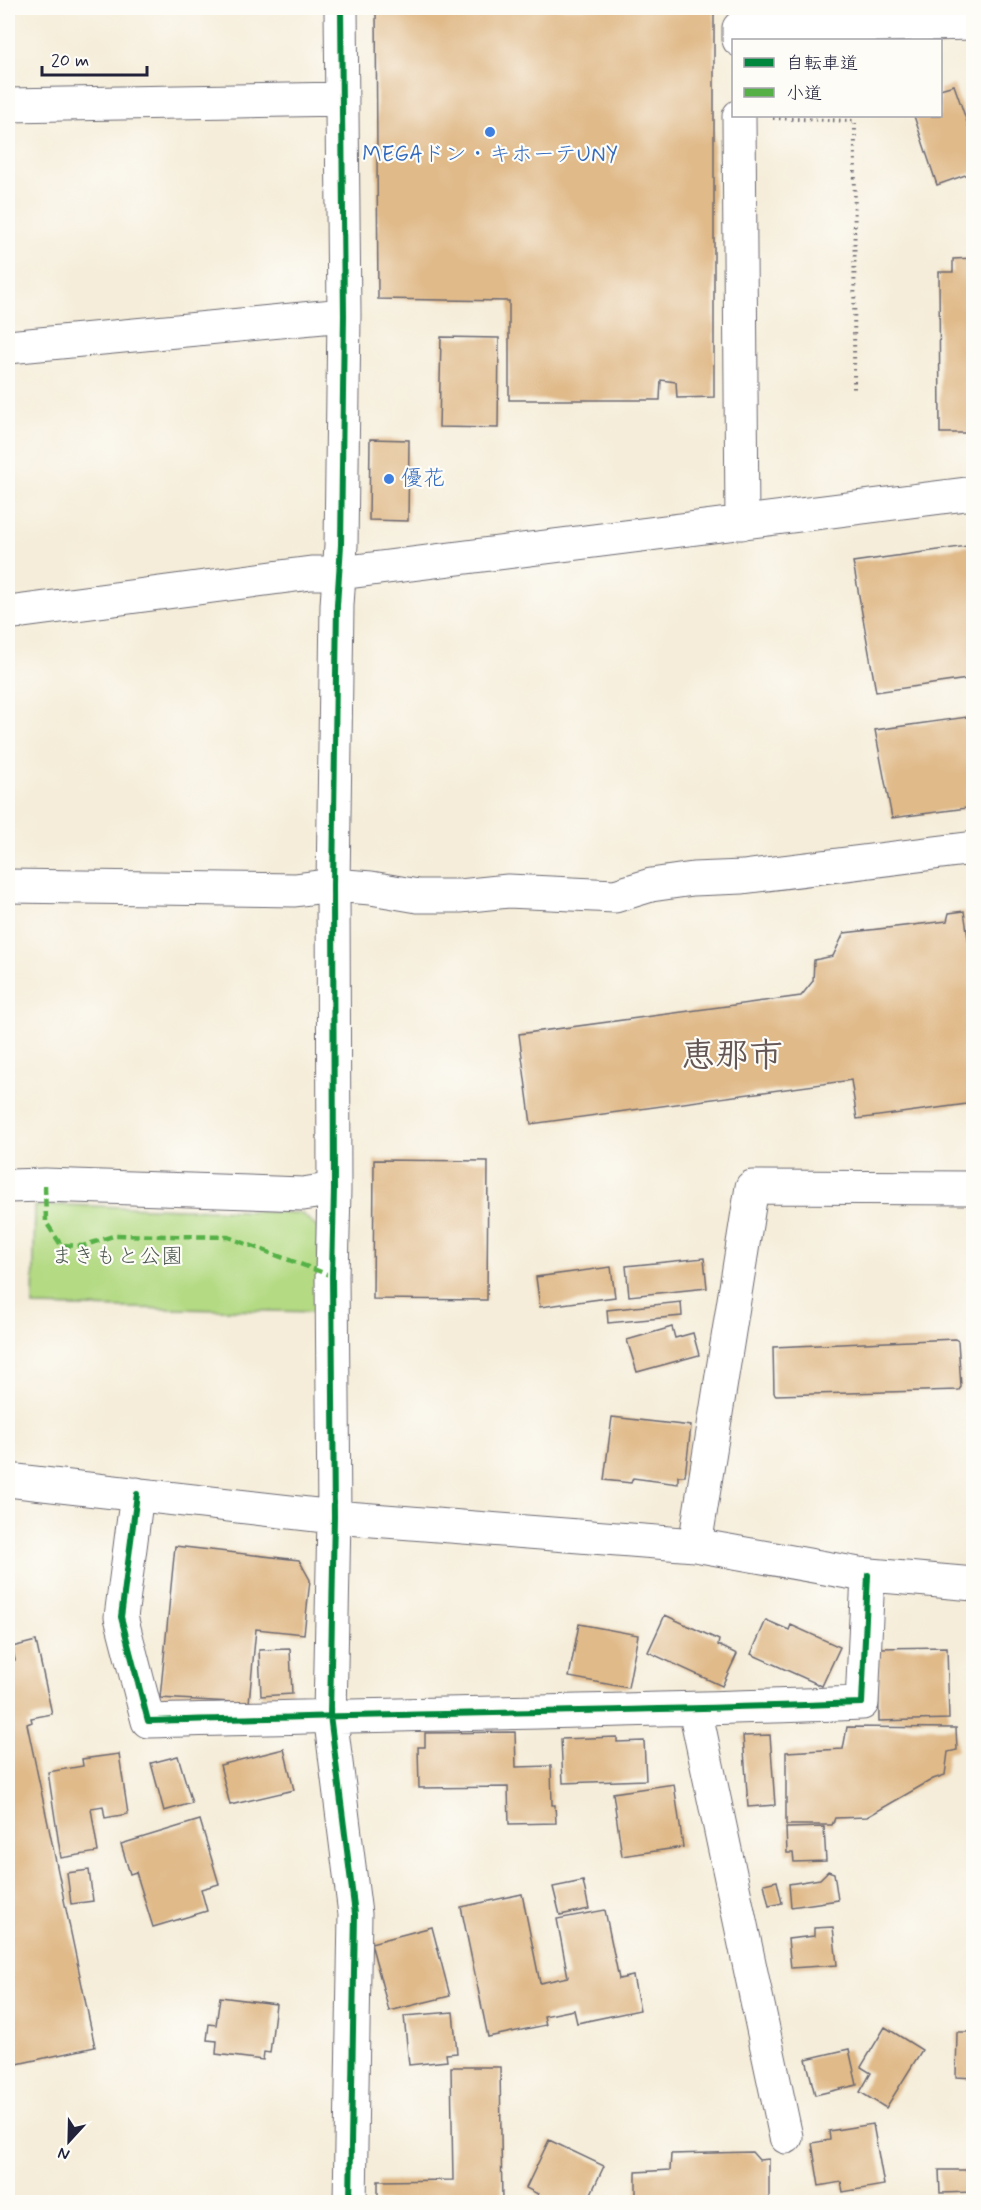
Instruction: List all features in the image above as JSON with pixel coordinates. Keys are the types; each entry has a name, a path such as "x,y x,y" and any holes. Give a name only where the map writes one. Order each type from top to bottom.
{"street":[{"path":"341,8 344,315 333,885 334,1517 330,1715 355,1914 350,2202"},
{"path":"739,39 739,28 974,22"},
{"path":"8,105 342,99"},
{"path":"739,117 742,523"},
{"path":"8,347 344,315"},
{"path":"8,612 311,573 340,573 974,493"},
{"path":"8,886 296,890 333,885 371,888 418,896 460,896 508,891 615,896 651,885 693,879 743,877 974,848"},
{"path":"8,1186 45,1185 303,1194 334,1189"},
{"path":"695,1545 752,1187 974,1188"},
{"path":"8,1480 334,1517 695,1545 868,1575 974,1584"},
{"path":"137,1494 121,1617 147,1721 862,1703 868,1575"},
{"path":"694,1709 786,2137"}],"path":[{"path":"762,117 855,121 854,392"},
{"path":"971,881 974,902"}],"green space":[{"name":"まきもと公園","path":"35,1206 301,1213 318,1228 320,1312 33,1306"}],"building":[{"path":"376,8 714,8 714,397 677,398 676,382 661,380 660,400 509,400 509,301 378,299"},
{"path":"954,85 974,142 974,172 937,185 914,117 942,117 942,88"},
{"path":"974,258 974,433 940,433 939,272 953,272 953,259"},
{"path":"441,337 499,338 498,428 439,427"},
{"path":"370,439 409,440 408,521 369,520"},
{"path":"974,545 974,678 876,692 853,562"},
{"path":"974,716 974,807 892,818 875,730"},
{"path":"964,911 974,979 974,1103 857,1119 851,1080 531,1124 519,1034 801,996 813,981 814,960 833,956 844,933 947,921 949,913"},
{"path":"374,1160 488,1161 487,1300 373,1299"},
{"path":"704,1258 707,1288 629,1296 626,1266"},
{"path":"611,1267 615,1297 540,1307 536,1277"},
{"path":"681,1302 682,1316 608,1323 607,1310"},
{"path":"672,1327 675,1338 693,1333 699,1355 637,1372 627,1340"},
{"path":"955,1339 958,1341 961,1387 959,1390 776,1395 774,1393 773,1347"},
{"path":"612,1417 691,1426 685,1476 678,1476 678,1484 633,1478 631,1483 604,1480"},
{"path":"175,1546 299,1560 310,1580 304,1634 256,1629 249,1703 160,1698"},
{"path":"665,1615 719,1640 718,1645 737,1654 722,1686 648,1652"},
{"path":"766,1620 789,1630 791,1625 840,1647 822,1686 751,1654"},
{"path":"579,1624 638,1635 628,1688 569,1677"},
{"path":"36,1641 52,1714 31,1718 32,1722 27,1724 95,2047 8,2066 8,1662 15,1660 12,1647"},
{"path":"947,1647 949,1719 879,1721 878,1648"},
{"path":"290,1649 292,1694 261,1696 259,1650"},
{"path":"847,1727 956,1728 957,1750 948,1752 945,1775 933,1779 867,1817 835,1818 832,1825 786,1825 786,1752 843,1749"},
{"path":"515,1732 516,1767 551,1766 552,1805 555,1805 556,1823 509,1824 508,1787 419,1788 418,1747 425,1747 425,1733"},
{"path":"770,1735 775,1805 748,1807 743,1736"},
{"path":"617,1737 617,1742 644,1741 646,1780 563,1783 561,1739"},
{"path":"284,1749 294,1790 230,1805 220,1765"},
{"path":"119,1754 128,1814 105,1818 103,1806 91,1808 98,1852 61,1858 48,1772 83,1766 82,1759"},
{"path":"178,1756 192,1803 164,1811 151,1763"},
{"path":"674,1784 683,1847 622,1856 613,1793"},
{"path":"200,1820 219,1884 201,1889 207,1911 153,1927 136,1872 130,1874 121,1844"},
{"path":"824,1827 826,1861 794,1862 793,1853 787,1853 786,1828"},
{"path":"89,1870 93,1901 71,1904 67,1873"},
{"path":"828,1871 834,1873 838,1900 791,1907 789,1884 820,1879"},
{"path":"583,1881 589,1909 560,1915 553,1887"},
{"path":"777,1881 782,1903 769,1906 764,1884"},
{"path":"522,1894 540,1983 568,1977 557,1919 605,1910 619,1979 633,1976 640,2010 577,2023 574,2010 544,2016 546,2025 488,2037 461,1907"},
{"path":"432,1927 450,1996 389,2011 371,1943"},
{"path":"833,1927 837,1965 791,1968 788,1939 814,1936 814,1928"},
{"path":"220,1997 276,2004 270,2053 264,2052 263,2060 216,2054 217,2041 207,2040 209,2024 216,2025"},
{"path":"453,2012 457,2053 446,2054 447,2061 409,2065 404,2016"},
{"path":"885,2027 922,2050 886,2108 860,2092 871,2073 861,2067"},
{"path":"957,2032 974,2032 974,2078 956,2077"},
{"path":"849,2049 857,2085 815,2095 806,2059"},
{"path":"451,2067 500,2067 502,2202 378,2202 378,2181 453,2180"},
{"path":"873,2124 884,2185 843,2192 841,2182 819,2186 812,2143 830,2140 829,2131"},
{"path":"549,2140 604,2166 587,2202 534,2202 538,2194 526,2188"},
{"path":"752,2152 759,2160 769,2159 769,2202 632,2202 636,2200 636,2172 670,2170 671,2154"},
{"path":"939,2170 974,2170 974,2192 940,2193"}],"marked path":[{"path":"45,1185 46,1222 61,1245 83,1246 116,1235 228,1237 332,1276"}],"cycle path":[{"path":"341,8 344,315 333,885 334,1517 330,1715 355,1914 350,2202"},
{"path":"137,1494 121,1617 148,1721 862,1703 868,1575"}],"place":[{"name":"MEGAドン・キホーテUNY","path":"490,132"},
{"name":"優花","path":"389,479"}],"district":[{"name":"恵那市","path":"732,1056"}]}
